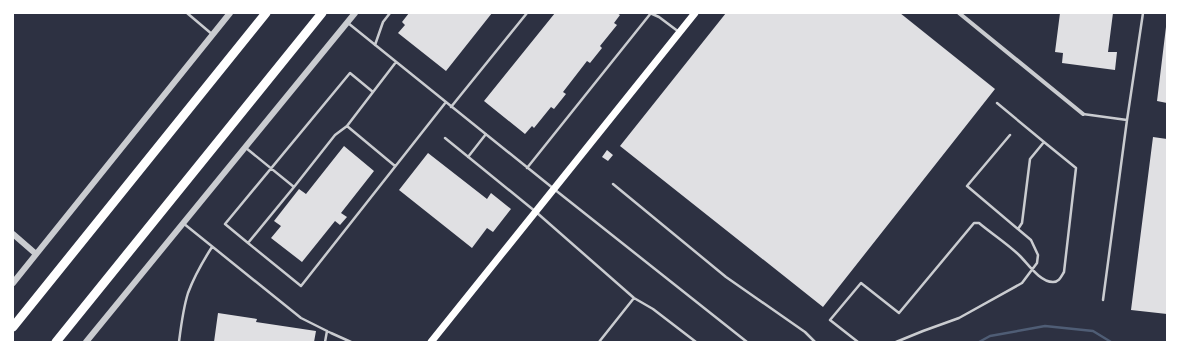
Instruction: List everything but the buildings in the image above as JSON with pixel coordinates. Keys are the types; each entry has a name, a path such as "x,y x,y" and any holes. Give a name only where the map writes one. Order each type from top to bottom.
{"highway":[{"path":"13,327 266,13"},
{"path":"56,342 322,13"}],"main road":[{"path":"431,342 695,13"}],"street":[{"path":"13,283 230,13"},
{"path":"86,342 355,13"},
{"path":"959,13 1083,114"},
{"path":"13,234 36,254"}],"lane":[{"path":"187,13 212,34"},
{"path":"375,45 383,22 390,13"},
{"path":"452,107 527,13"},
{"path":"527,168 650,13 659,17 679,33"},
{"path":"1103,300 1142,13"},
{"path":"347,22 527,168 747,342"},
{"path":"248,243 335,135 347,126 396,62"},
{"path":"373,92 350,73 224,224 300,286 446,102"},
{"path":"858,342 830,320 861,283 899,313 974,223 979,223 1020,256 1032,270 1046,280 1052,282 1058,281 1061,278 1064,272 1076,168 997,103"},
{"path":"1083,114 1127,120"},
{"path":"347,126 395,166"},
{"path":"468,157 486,134"},
{"path":"896,342 959,318 1022,283 1037,263 1038,254 1031,240 967,186 1010,135"},
{"path":"445,138 536,212 634,298 653,310 696,342"},
{"path":"1018,229 1022,223 1030,159 1044,142"},
{"path":"246,148 294,187"},
{"path":"613,184 726,277 805,332 815,342"},
{"path":"182,223 301,318 351,342"},
{"path":"179,342 180,329 188,293 204,259 212,247"},
{"path":"599,342 634,298"},
{"path":"325,342 327,331"}],"waterway":[{"path":"979,342 990,336 1045,326 1093,331 1111,342"}]}
